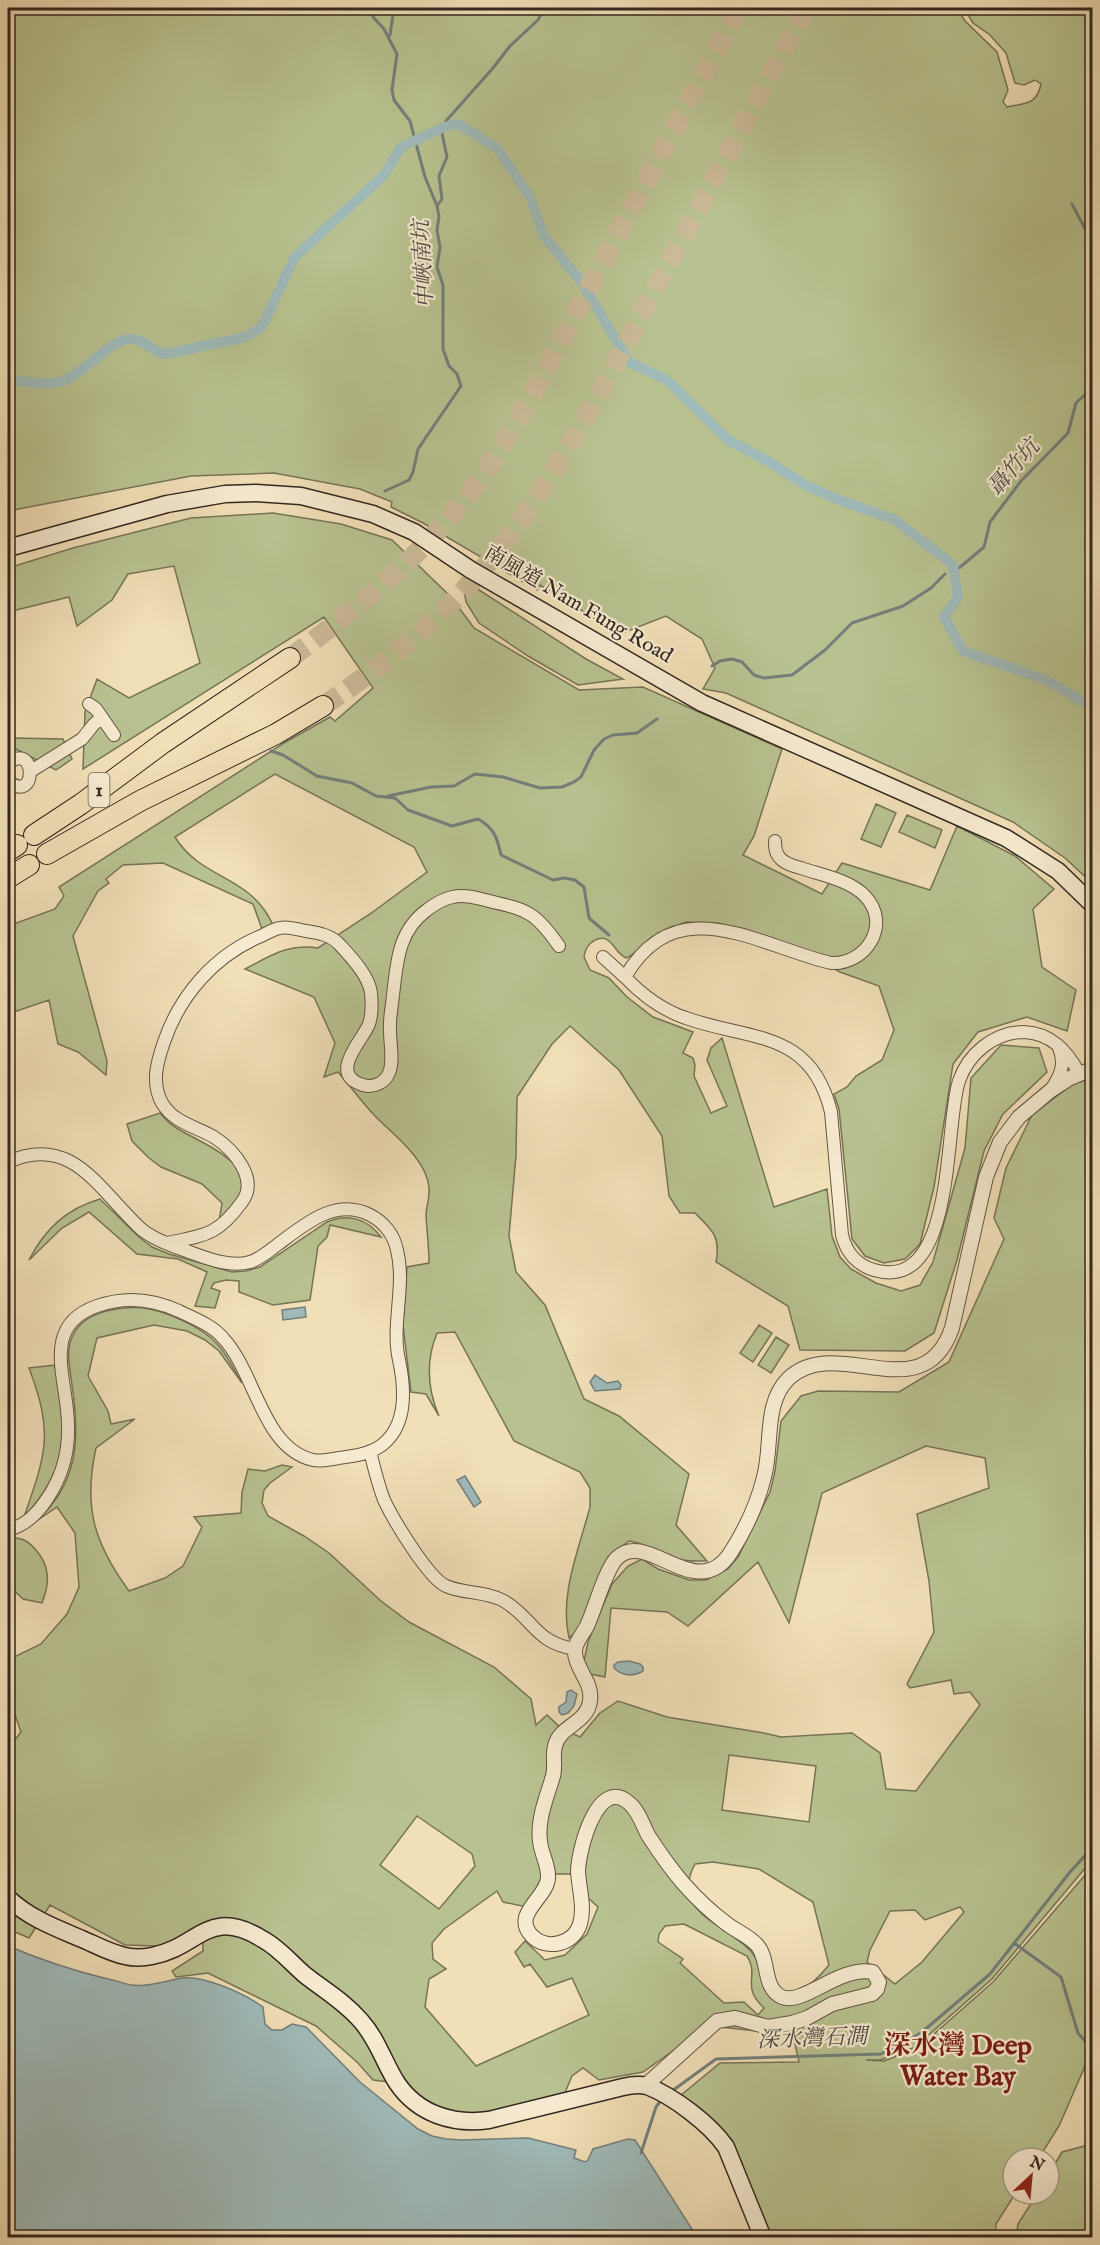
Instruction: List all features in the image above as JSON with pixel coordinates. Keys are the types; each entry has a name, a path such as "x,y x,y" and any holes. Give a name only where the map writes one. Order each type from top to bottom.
{"highway":[{"name":"1","path":"19,844 81,804 164,743 290,658"},
{"name":"1","path":"47,854 140,801 271,736 323,706"},
{"path":"8,878 29,865"}],"main road":[{"name":"南風道 Nam Fung Road","path":"8,548 167,504 217,494 240,492 286,494 359,509 407,529 471,570 702,703 1006,838 1059,871 1092,904"},
{"path":"8,1898 30,1916 126,1956 142,1957 159,1954 215,1927 236,1927 253,1934 279,1950 306,1976 345,2005 370,2032 393,2076 408,2096 424,2109 448,2120 471,2122 489,2120 623,2087 645,2086 672,2101 717,2134 726,2147 763,2238"}],"street":[{"path":"89,705 114,735"},
{"path":"31,771 81,739 102,718"},
{"path":"8,764 20,759 27,763 31,771 29,780 22,785 8,783"},
{"path":"625,977 640,955 654,942 671,933 690,928 721,930 831,963 852,960 864,952 872,941 876,927 875,913 868,900 852,886 786,863 776,853 775,841"},
{"path":"166,1243 218,1229 233,1215 246,1197 249,1188 247,1176 233,1155 214,1137 173,1116 164,1105 156,1086 160,1054 174,1019 198,982 220,960 247,942 281,928 326,935 338,943 364,975 370,987 370,1021 347,1063 352,1078 360,1085 371,1086 381,1083 390,1069 389,1028 401,944 411,926 429,908 448,897 463,895 520,909 540,920 559,946"},
{"path":"603,957 653,1002 675,1014 700,1023 773,1041 792,1051 809,1066 821,1083 831,1112 844,1242 850,1254 861,1264 880,1272 895,1272 908,1267 920,1258 928,1246 938,1217 946,1181 956,1092 963,1072 972,1057 989,1042 1018,1032 1033,1033 1054,1042 1086,1071 1050,1091 1019,1117 1006,1132 995,1152 986,1177 952,1328 939,1352 924,1363 908,1369 890,1371 828,1362 812,1365 792,1376 781,1388 774,1403 768,1459 761,1489 727,1558 710,1569 697,1572 677,1568 641,1551 623,1554 612,1566 575,1649 574,1655 589,1687 591,1698 585,1715 564,1731 554,1747 554,1771 545,1801 540,1837 548,1881 544,1892 529,1909 526,1919 527,1928 533,1937 544,1943 557,1944 569,1940 578,1930 582,1918 578,1873 583,1846 597,1808 609,1799 620,1798 632,1806 662,1857 696,1898 758,1947 764,1958 771,1986 780,1996 796,1997 837,1977 859,1971 873,1972 879,1982 872,1994 832,2004 807,2018 792,2023 768,2027 735,2018 717,2021 645,2086"},
{"path":"1050,1091 1061,1074 1063,1063 1059,1049 1054,1042"},
{"path":"8,1162 40,1153 68,1160 103,1189 143,1231 166,1243 218,1261 242,1264 260,1258 302,1226 332,1210 348,1209 363,1212 383,1224 393,1237 399,1260 395,1324 396,1348 404,1384 400,1416 384,1444 353,1456 316,1462 304,1457 284,1443 271,1427 249,1379 229,1344 218,1333 201,1322 156,1302 141,1300 108,1302 78,1315 64,1333 60,1353 68,1426 64,1461 51,1493 36,1513 24,1524 8,1530"},
{"path":"370,1451 379,1487 388,1507 436,1580 452,1588 488,1595 504,1601 546,1640 559,1646 575,1649"}],"green space":[{"path":"8,8 957,8 965,21 997,52 1008,90 1003,102 1007,107 1029,102 1037,96 1041,84 1035,80 1024,85 1015,83 1006,53 990,35 973,23 964,8 1092,8 1092,883 1065,858 1013,822 726,693 703,689 715,668 702,639 666,616 620,634 540,585 537,590 423,523 391,507 392,502 360,489 274,473 191,476 8,511"},
{"path":"273,513 341,524 392,540 451,597 474,628 579,690 643,687 782,749 754,836 743,855 822,894 842,863 930,890 957,826 1015,856 1054,889 1033,909 1042,967 1076,990 1067,1031 1027,1017 978,1032 953,1064 934,1187 920,1244 905,1259 884,1263 865,1256 852,1239 839,1109 834,1094 847,1087 856,1076 882,1060 894,1030 879,986 840,972 818,960 718,923 686,922 658,933 627,958 606,939 595,940 587,947 584,957 590,970 609,978 627,997 653,1017 693,1032 683,1053 693,1058 694,1076 711,1113 727,1106 707,1060 711,1048 722,1038 774,1207 827,1189 832,1236 840,1257 851,1269 876,1283 901,1291 920,1285 933,1262 965,1148 971,1078 1001,1045 1039,1048 1047,1072 1003,1114 984,1151 957,1260 934,1333 905,1351 800,1350 788,1306 716,1262 717,1246 714,1234 695,1213 680,1213 669,1196 662,1136 619,1070 570,1026 552,1044 517,1097 516,1155 509,1236 516,1272 545,1305 584,1399 619,1416 689,1474 676,1525 707,1561 677,1559 629,1541 608,1557 582,1621 577,1631 569,1638 568,1589 590,1507 590,1488 580,1472 514,1441 455,1332 437,1333 431,1353 430,1385 439,1416 426,1394 411,1392 403,1325 407,1267 429,1263 426,1216 429,1191 427,1178 423,1168 409,1149 372,1113 338,1072 324,1077 335,1043 314,997 245,969 271,955 289,949 318,948 370,914 427,872 414,847 275,774 175,837 198,862 252,896 264,909 273,925 262,929 253,904 163,863 123,865 106,879 109,883 98,891 73,936 107,1061 106,1075 78,1052 58,1044 49,1000 8,1014 8,926 55,909 64,896 59,887 284,743 330,717 335,721 373,688 324,617 83,769 85,712 97,679 129,698 200,663 174,566 128,574 112,600 77,626 69,597 8,612 8,568 73,548 191,518"},
{"path":"462,579 586,659 623,679 578,685 528,656 479,623 466,602"},
{"path":"12,738 63,739 72,759 56,770 12,747"},
{"path":"876,804 896,813 881,847 861,839"},
{"path":"907,815 942,830 935,848 899,832"},
{"path":"1092,1078 1092,1860 992,1979 914,2048 880,2060 866,2060 884,2061 918,2048 993,1982 1092,1867 1092,2050 1059,2126 1046,2146 1001,2146 1001,2206 1007,2206 996,2224 995,2237 770,2237 726,2133 680,2096 720,2063 799,2062 792,2031 766,2032 720,2027 683,2044 643,2072 599,2080 583,2068 572,2076 564,2095 476,2115 439,2111 406,2084 373,2080 357,2062 316,2026 208,1973 176,1977 172,1971 203,1951 202,1928 158,1946 125,1945 50,1905 29,1938 8,1929 8,1749 21,1732 8,1694 8,1660 41,1644 67,1614 79,1587 75,1533 57,1507 35,1522 50,1507 60,1492 73,1459 76,1423 69,1347 73,1335 87,1319 121,1308 154,1310 199,1329 220,1348 242,1383 219,1351 205,1340 187,1331 154,1325 97,1338 88,1376 108,1411 111,1424 135,1419 96,1448 91,1488 94,1524 107,1557 129,1591 165,1578 183,1566 202,1527 194,1517 241,1513 242,1492 248,1469 265,1471 282,1465 292,1467 264,1490 262,1503 268,1516 329,1553 381,1601 409,1622 494,1667 531,1699 536,1725 547,1715 561,1728 580,1737 600,1713 618,1701 667,1717 781,1737 852,1733 880,1753 886,1789 916,1791 980,1705 970,1692 954,1694 951,1680 910,1688 907,1684 934,1632 929,1581 917,1514 989,1488 985,1458 926,1446 822,1493 789,1623 758,1562 688,1626 667,1612 611,1608 605,1677 585,1673 584,1661 588,1642 612,1584 628,1566 642,1559 658,1569 689,1580 706,1580 728,1569 738,1557 770,1492 781,1421 801,1396 818,1391 899,1392 949,1362 1004,1239 994,1218 1006,1168 1032,1115 1073,1084","holes":["729,1755 816,1766 809,1822 722,1810","417,1816 472,1854 475,1866 439,1909 380,1865","713,1862 759,1869 813,1902 829,1965 810,1984 798,1991 785,1992 763,1980 753,1954 696,1907 690,1895 689,1881 695,1864","555,1874 572,1874 576,1887 598,1907 587,1934 565,1955 545,1960 525,1941 515,1952 524,1967 530,1964 547,1987 572,1978 589,2015 476,2066 425,2007 429,1979 446,1969 433,1959 432,1943 444,1929 497,1891 503,1902 527,1907","960,1907 964,1912 922,1962 895,1984 867,1962 870,1950 890,1911 915,1910 925,1920","684,1924 747,1956 752,1969 753,1993 764,2008 758,2015 744,2002 724,2003 680,1963 683,1959 658,1942 659,1934 665,1926"]},
{"path":"160,1113 175,1127 222,1154 240,1172 243,1183 241,1195 219,1221 222,1203 202,1184 161,1167 132,1141 127,1124"},
{"path":"100,1199 152,1247 232,1272 260,1267 335,1219 357,1219 370,1226 381,1237 330,1225 327,1237 318,1246 310,1300 273,1305 239,1292 239,1281 226,1280 214,1283 211,1288 220,1291 215,1308 195,1306 207,1272 178,1259 137,1254 89,1212 62,1228 29,1260 42,1239 58,1222 77,1208"},
{"path":"759,1325 772,1333 753,1362 740,1353"},
{"path":"776,1337 789,1345 771,1373 758,1365"},
{"path":"55,1365 61,1409 61,1446 50,1481 24,1517 38,1476 44,1443 42,1410 29,1368"},
{"path":"16,1538 29,1543 44,1562 47,1582 42,1603 23,1599 8,1585 8,1540"},
{"path":"1092,2144 1092,2237 1016,2237 1018,2224 1029,2206 1061,2206 1062,2152"}],"water":[{"path":"305,1307 306,1317 283,1320 282,1310"},
{"path":"595,1375 607,1383 618,1381 621,1385 620,1389 595,1391 590,1382"},
{"path":"465,1476 481,1502 474,1507 457,1480"},
{"path":"629,1661 640,1664 643,1671 628,1675 614,1668 618,1662"},
{"path":"571,1690 577,1694 574,1706 568,1713 562,1715 559,1707 566,1702 567,1692"},
{"path":"8,1946 67,1968 131,1985 191,1978 213,1982 235,1991 263,2007 265,2024 272,2030 282,2030 292,2024 306,2027 360,2082 418,2129 432,2136 462,2140 528,2138 576,2150 574,2158 585,2162 593,2149 628,2139 635,2140 697,2237 8,2237"}],"waterway":[{"path":"369,8 384,29 397,54 392,90 394,100 410,121 425,177 437,206"},
{"path":"390,35 394,8"},
{"name":"中峽南坑","path":"385,491 409,480 418,449 461,386 457,374 449,366 443,349 443,285 437,267 440,247 437,206 442,199 439,176 447,157 442,133 446,121 510,46 538,20 544,8"},
{"path":"8,380 43,383 63,381 79,372 113,345 129,339 139,340 156,351 166,354 245,337 259,329 265,321 294,258 384,175 401,147 444,127 460,125 497,148 531,199 544,236 582,283 629,362 667,380 728,440 766,460 807,486 895,520 953,565 958,597 944,617 963,651 1046,680 1092,707"},
{"name":"聶竹坑","path":"1072,204 1092,242"},
{"name":"聶竹坑","path":"959,568 984,547 990,522 1021,481 1068,433 1076,403 1092,388"},
{"path":"712,666 720,661 732,659 742,662 754,675 764,678 792,675 825,650 852,623 903,606 931,588 945,574"},
{"path":"388,796 431,787 454,786 475,774 503,777 540,788 562,787 581,777 594,750 604,739 613,735 637,733 657,719"},
{"path":"271,751 283,755 317,776 352,783 376,796 395,798 408,810 452,826 478,819 494,834 501,855 553,880 564,878 575,880 584,887 589,918 609,935"},
{"name":"深水灣石澗","path":"672,2091 716,2059 881,2054 921,2033 990,1974 1070,1872 1092,1848"},
{"path":"1014,1943 1061,1977 1078,2033 1092,2049"},
{"path":"641,2153 656,2107 662,2099"}],"tunnel":[{"path":"290,658 338,622 406,563 448,519 484,473 529,400 739,8"},
{"path":"323,706 394,654 438,616 459,596 497,552 524,515 562,458 596,399 806,8"}],"district":[{"name":"深水灣 Deep Water Bay","path":"958,2062"}]}
